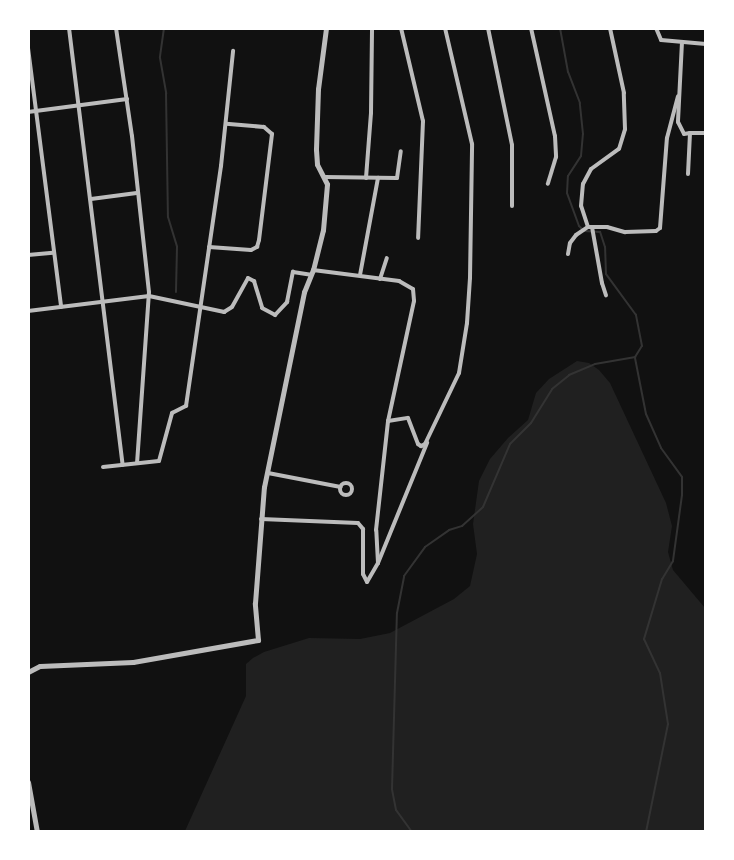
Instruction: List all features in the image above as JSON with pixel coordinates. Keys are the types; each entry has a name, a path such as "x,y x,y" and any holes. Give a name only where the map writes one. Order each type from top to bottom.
{"street":[{"path":"69,28 123,465"},
{"path":"116,28 127,99 149,296 137,463"},
{"path":"28,672 40,666 133,662 258,640 255,603 261,519 268,473 300,308 323,230 327,198 325,177 317,164 316,149 318,89 326,28"},
{"path":"366,178 372,79 372,28"},
{"path":"401,28 423,121 418,238"},
{"path":"261,519 358,523 363,530 363,574 367,582 378,563 427,442 459,373 467,323 470,278 472,144 445,28"},
{"path":"488,28 512,146 512,206"},
{"path":"531,28 555,136 556,157 548,183"},
{"path":"606,295 590,227 581,206 583,184 591,169 619,150 625,129 624,93 610,28"},
{"path":"656,28 661,40 705,45"},
{"path":"682,42 678,96 680,131 684,134 705,133"},
{"path":"28,48 61,307"},
{"path":"103,467 159,461 172,413 186,406 226,124 233,51"},
{"path":"568,254 570,243 590,227 607,227 625,232 656,231 660,228 667,138 678,96"},
{"path":"28,112 127,99"},
{"path":"209,247 251,250 257,247 259,240 272,134 264,128 226,124"},
{"path":"688,174 690,134"},
{"path":"325,177 398,178 402,151"},
{"path":"360,275 378,178"},
{"path":"91,199 137,193"},
{"path":"28,255 53,253"},
{"path":"380,279 387,258"},
{"path":"28,311 149,296 228,311 245,281 251,278 262,308 275,315 287,302 293,272 360,275 411,286 415,292 388,421 376,530 378,563"},
{"path":"388,421 408,418 418,444 421,446 427,442"},
{"path":"268,473 341,487"},
{"path":"28,782 37,831"}],"shaded area":[{"path":"577,361 589,363 599,370 610,383 666,503 672,526 668,552 673,570 705,608 705,831 185,831 246,696 246,664 264,652 309,638 360,639 390,633 454,599 470,586 477,554 473,524 479,481 490,459 528,420 536,393 549,379"}],"waterway":[{"path":"164,28 160,58 166,93 168,217 177,247 176,292"},
{"path":"412,832 396,810 392,789 397,613 404,576 425,547 449,530 462,526 483,507 510,444 531,423 552,389 569,375 595,364 635,357 642,346 636,315 606,274 605,247 600,232 584,231 579,226 567,193 568,176 581,156 583,134 580,103 568,72 560,28"},
{"path":"635,358 646,414 661,448 682,477 682,495 673,561 662,579 644,639 660,673 668,724 646,832"}]}
